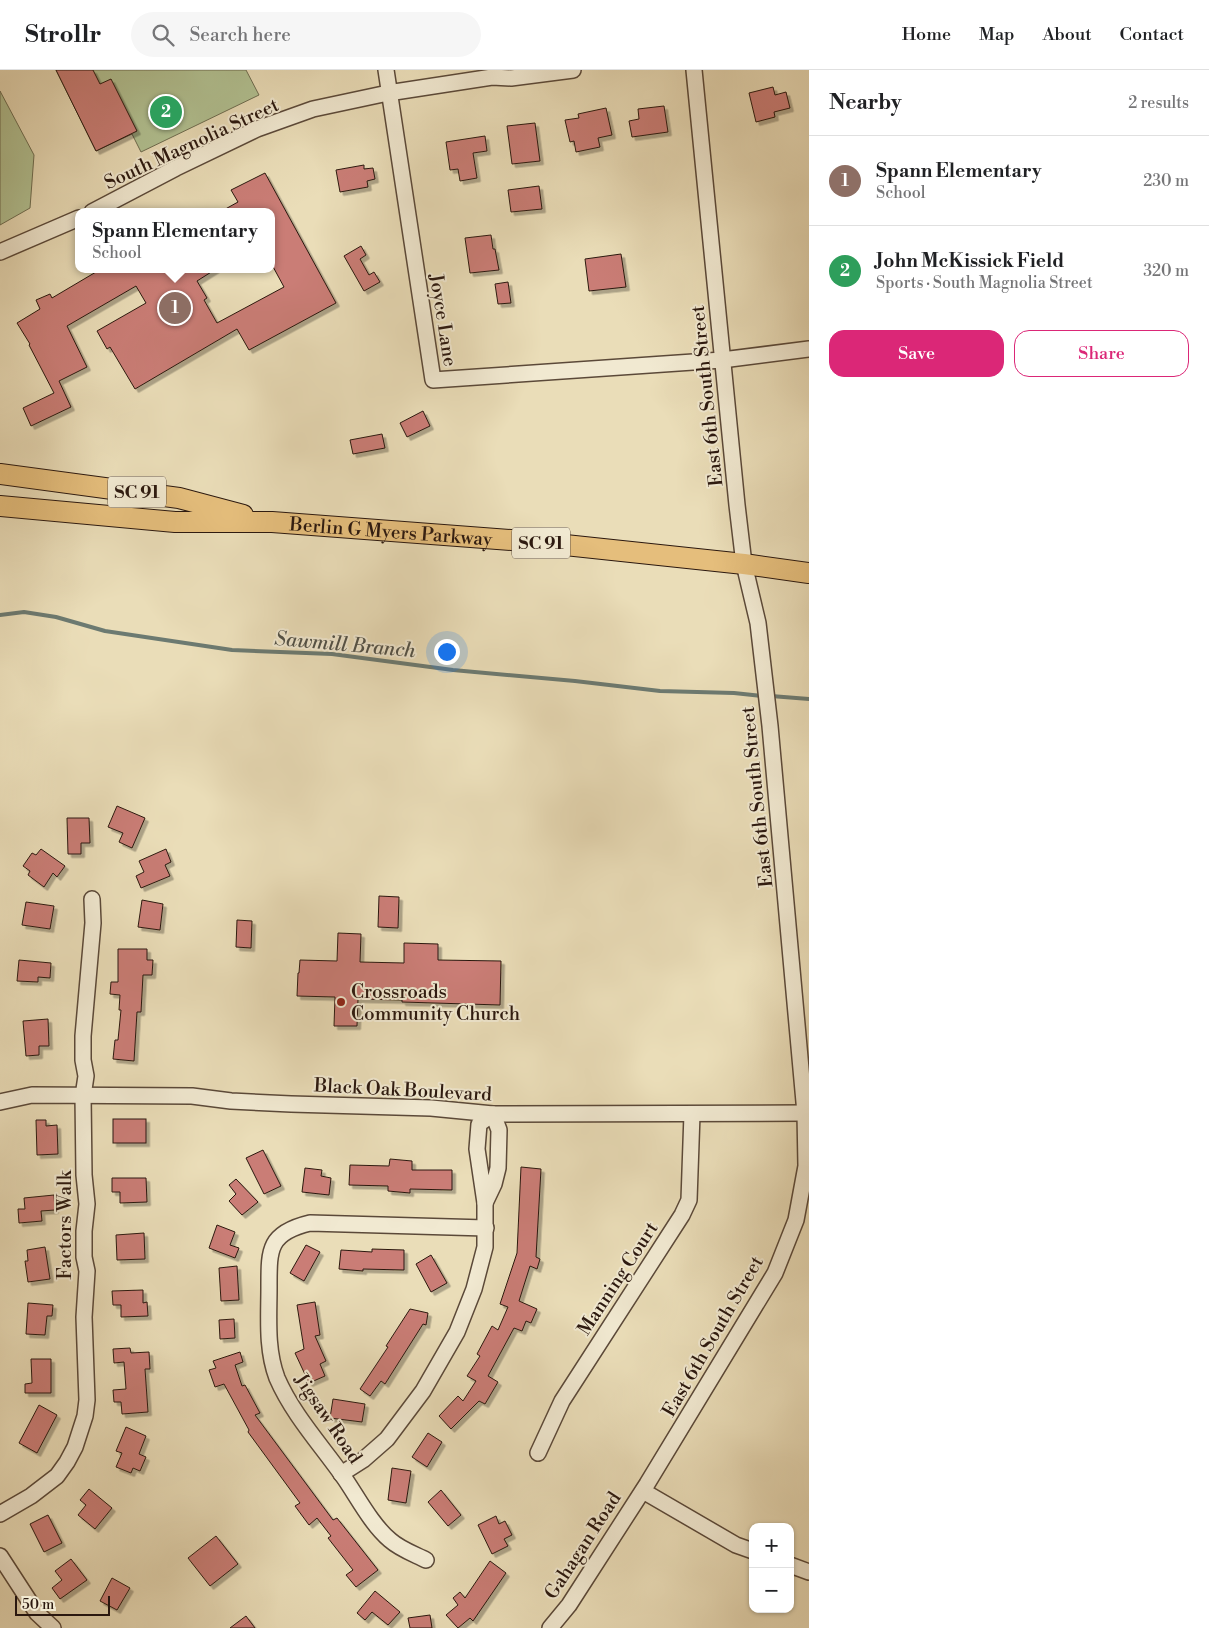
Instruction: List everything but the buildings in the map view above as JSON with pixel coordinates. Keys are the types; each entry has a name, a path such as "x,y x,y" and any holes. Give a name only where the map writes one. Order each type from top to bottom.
{"main road":[{"name":"Berlin G Myers Parkway","path":"0,474 179,498 272,522"},
{"name":"Berlin G Myers Parkway","path":"0,506 175,522 272,522 537,542 744,564 809,574"}],"street":[{"name":"Joyce Lane","path":"386,70 433,380 722,360"},
{"name":"South Magnolia Street","path":"100,208 256,129 313,110 388,93 492,77 511,78 573,70"},
{"name":"East 6th South Street","path":"645,1487 775,1273 796,1220 806,1166 805,1113 770,726 758,623 744,564 694,70"},
{"path":"0,252 75,220"},
{"path":"722,360 809,349"},
{"name":"Factors Walk","path":"0,1514 31,1496 56,1476 67,1462 75,1446 85,1416 87,1400 84,1317 87,1271 84,1257 84,1231 87,1204 84,1175 83,1096 86,1076 83,1036 93,923 92,899"},
{"name":"Black Oak Boulevard","path":"0,1102 32,1095 192,1096 291,1104 431,1108 494,1114 805,1113"},
{"path":"341,1474 363,1460 387,1439 423,1391 457,1332 474,1289 485,1248 486,1203 476,1150 479,1124 494,1114 499,1130 498,1168 486,1203"},
{"name":"Manning Court","path":"538,1454 562,1400 682,1215 689,1200 692,1114"},
{"name":"Jigsaw Road","path":"426,1560 390,1540 378,1527 319,1445 278,1378 270,1348 269,1258 273,1243 294,1226 310,1223 486,1228"},
{"path":"645,1487 736,1545 749,1550"},
{"name":"Gahagan Road","path":"550,1628 569,1605 645,1487"},
{"path":"0,1556 36,1613 53,1628"},
{"path":"794,1566 809,1572"}],"green space":[{"path":"56,70 246,70 259,95 141,152 132,134 96,151"},
{"path":"0,91 34,155 30,208 0,225"}],"waterway":[{"name":"Sawmill Branch","path":"0,615 24,612 56,617 105,631 232,650 332,654 453,670 660,691 734,693 762,696"},
{"name":"Sawmill Branch","path":"771,696 809,699"}],"place":[{"name":"John McKissick Field","path":"166,112"},
{"name":"Spann Elementary","path":"175,308"},
{"name":"Crossroads Community Church","path":"341,1002"}]}
